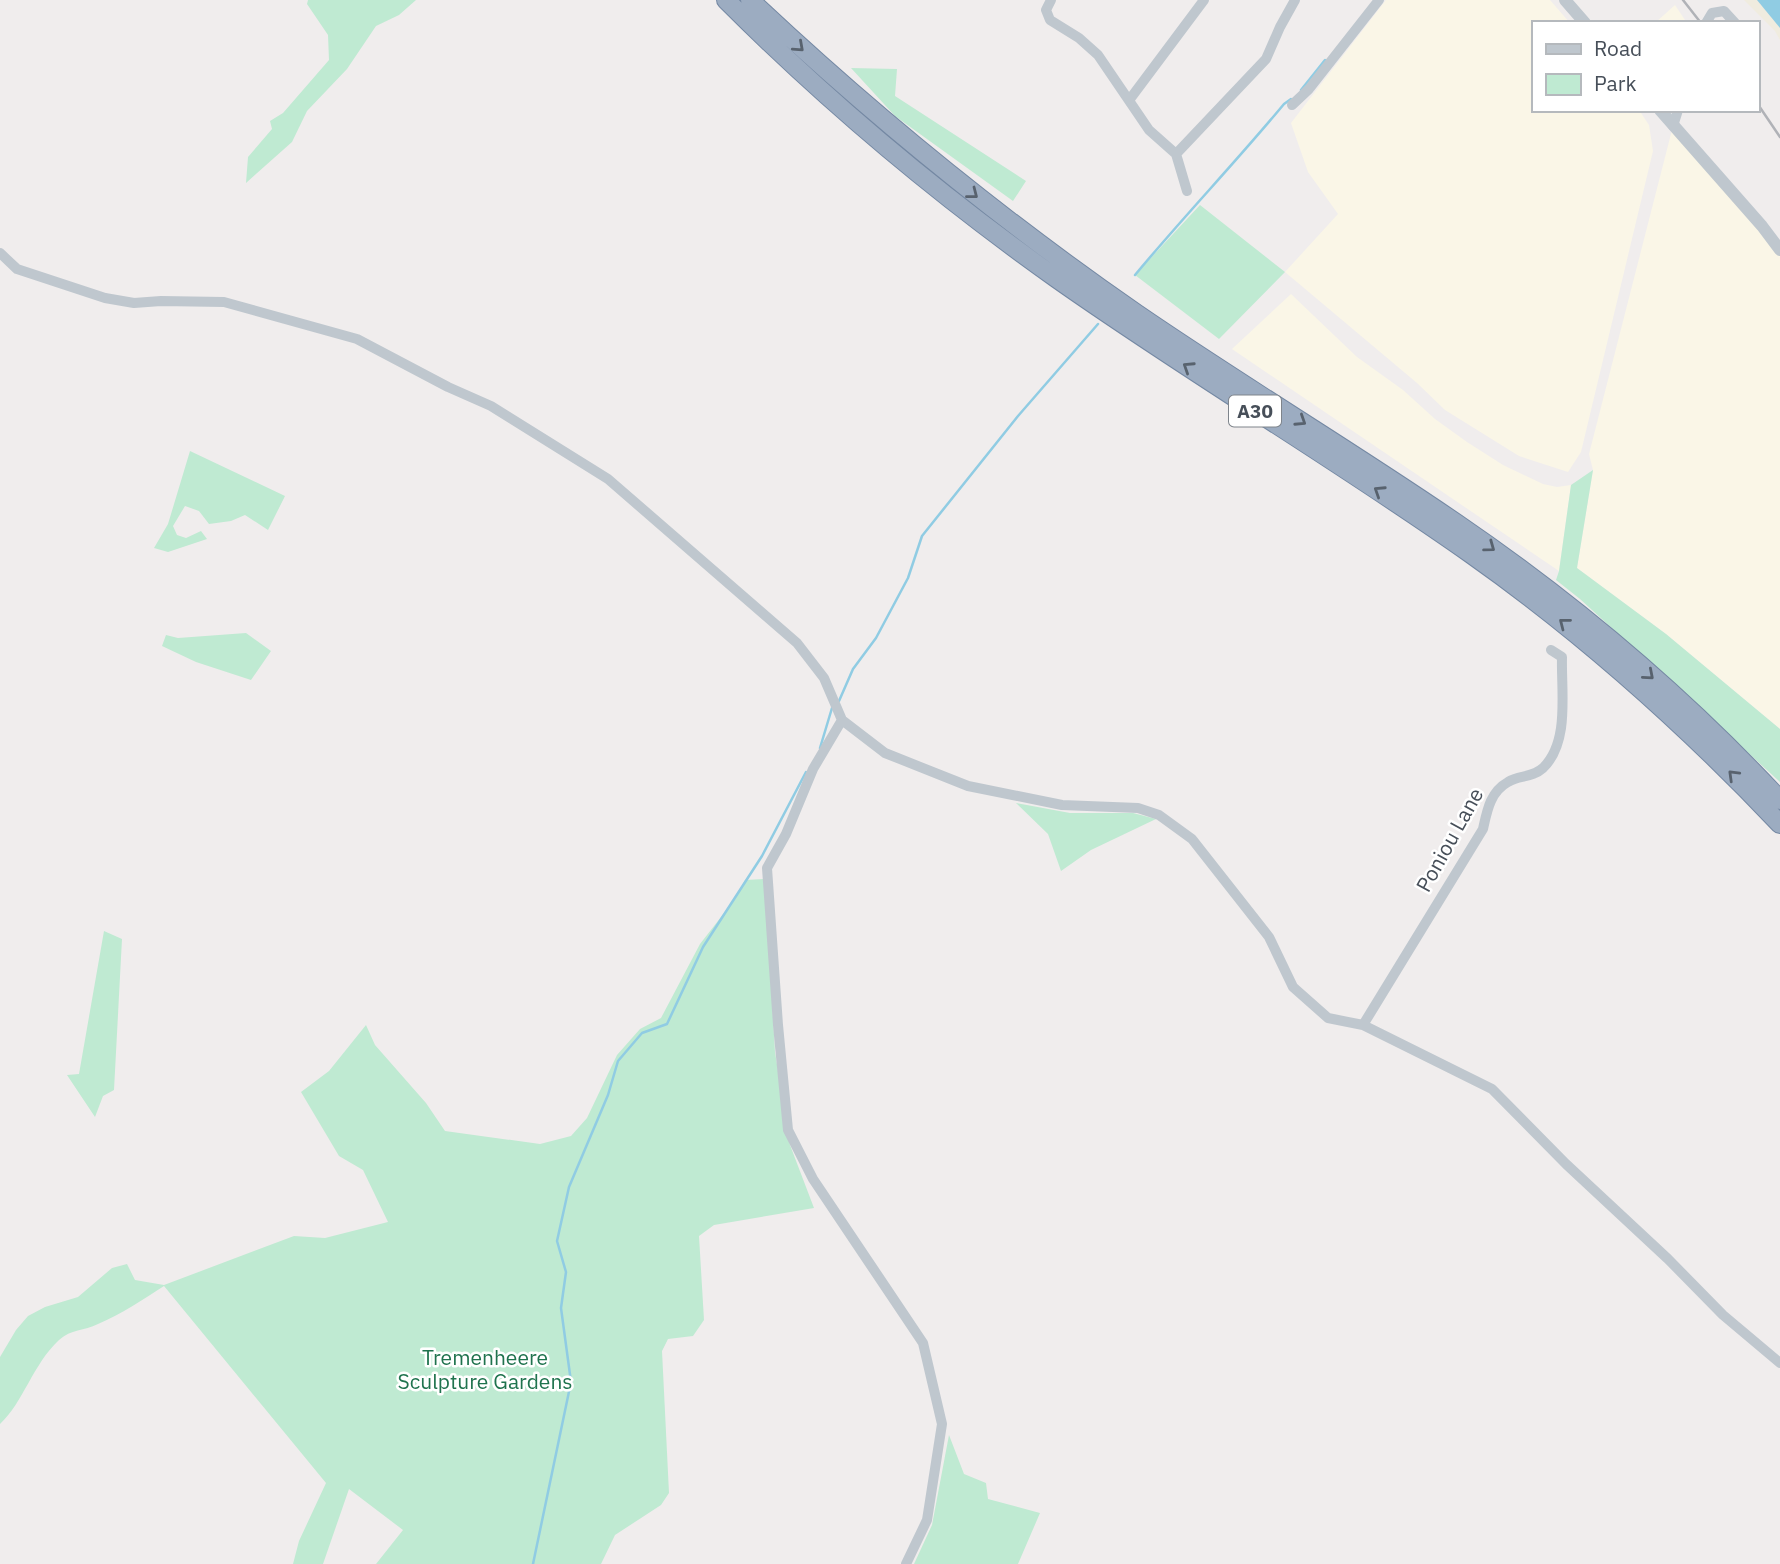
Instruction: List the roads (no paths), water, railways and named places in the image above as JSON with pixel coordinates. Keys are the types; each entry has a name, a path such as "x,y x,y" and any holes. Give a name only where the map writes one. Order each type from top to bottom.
{"highway":[{"name":"A30","path":"726,0 788,59 897,154 1053,276 1443,534 1583,638 1668,713 1780,824"},
{"name":"A30","path":"750,0 876,114 1007,221 1139,315 1458,524 1549,590 1687,707 1780,800"}],"street":[{"path":"1051,0 1046,10 1050,20 1079,38 1098,55 1149,130 1175,154 1187,191"},
{"path":"1130,99 1204,0"},
{"path":"1175,154 1266,59 1296,0"},
{"path":"1292,105 1309,89 1379,0"},
{"path":"1566,0 1583,21"},
{"path":"1707,21 1712,13 1718,11 1724,11 1733,21"},
{"path":"1662,112 1780,250"},
{"path":"1673,125 1677,112"},
{"path":"0,253 17,269 105,298 134,303 224,302 357,339 448,387 491,406 608,479 797,643 824,678 842,720 885,754 968,786 1062,805 1138,808 1159,815 1192,839 1269,937 1293,987 1328,1018 1363,1025 1492,1089 1723,1315 1780,1363"},
{"name":"Poniou Lane","path":"1363,1025 1483,829 1490,801 1508,782 1533,775 1544,767 1552,755 1561,732 1562,657 1551,650"},
{"path":"842,720 813,769 786,834 767,868 779,1036 788,1130 813,1179 923,1343 942,1424 927,1520 906,1564"}],"water":[{"path":"1757,0 1780,0 1780,28"}],"waterway":[{"path":"1301,90 1325,60"},
{"path":"1135,275 1291,99"},
{"path":"839,701 853,669 876,638 908,578 922,536 1018,416 1098,324"},
{"path":"820,748 832,708"},
{"path":"533,1564 571,1382 561,1308 566,1272 557,1241 569,1187 608,1095 618,1061 642,1033 667,1024 703,947 762,856 806,772"}],"railway":[{"path":"1683,0 1699,21"},
{"path":"1759,106 1780,137"}],"park label":[{"name":"Tremenheere Sculpture Gardens","path":"485,1370"}]}
